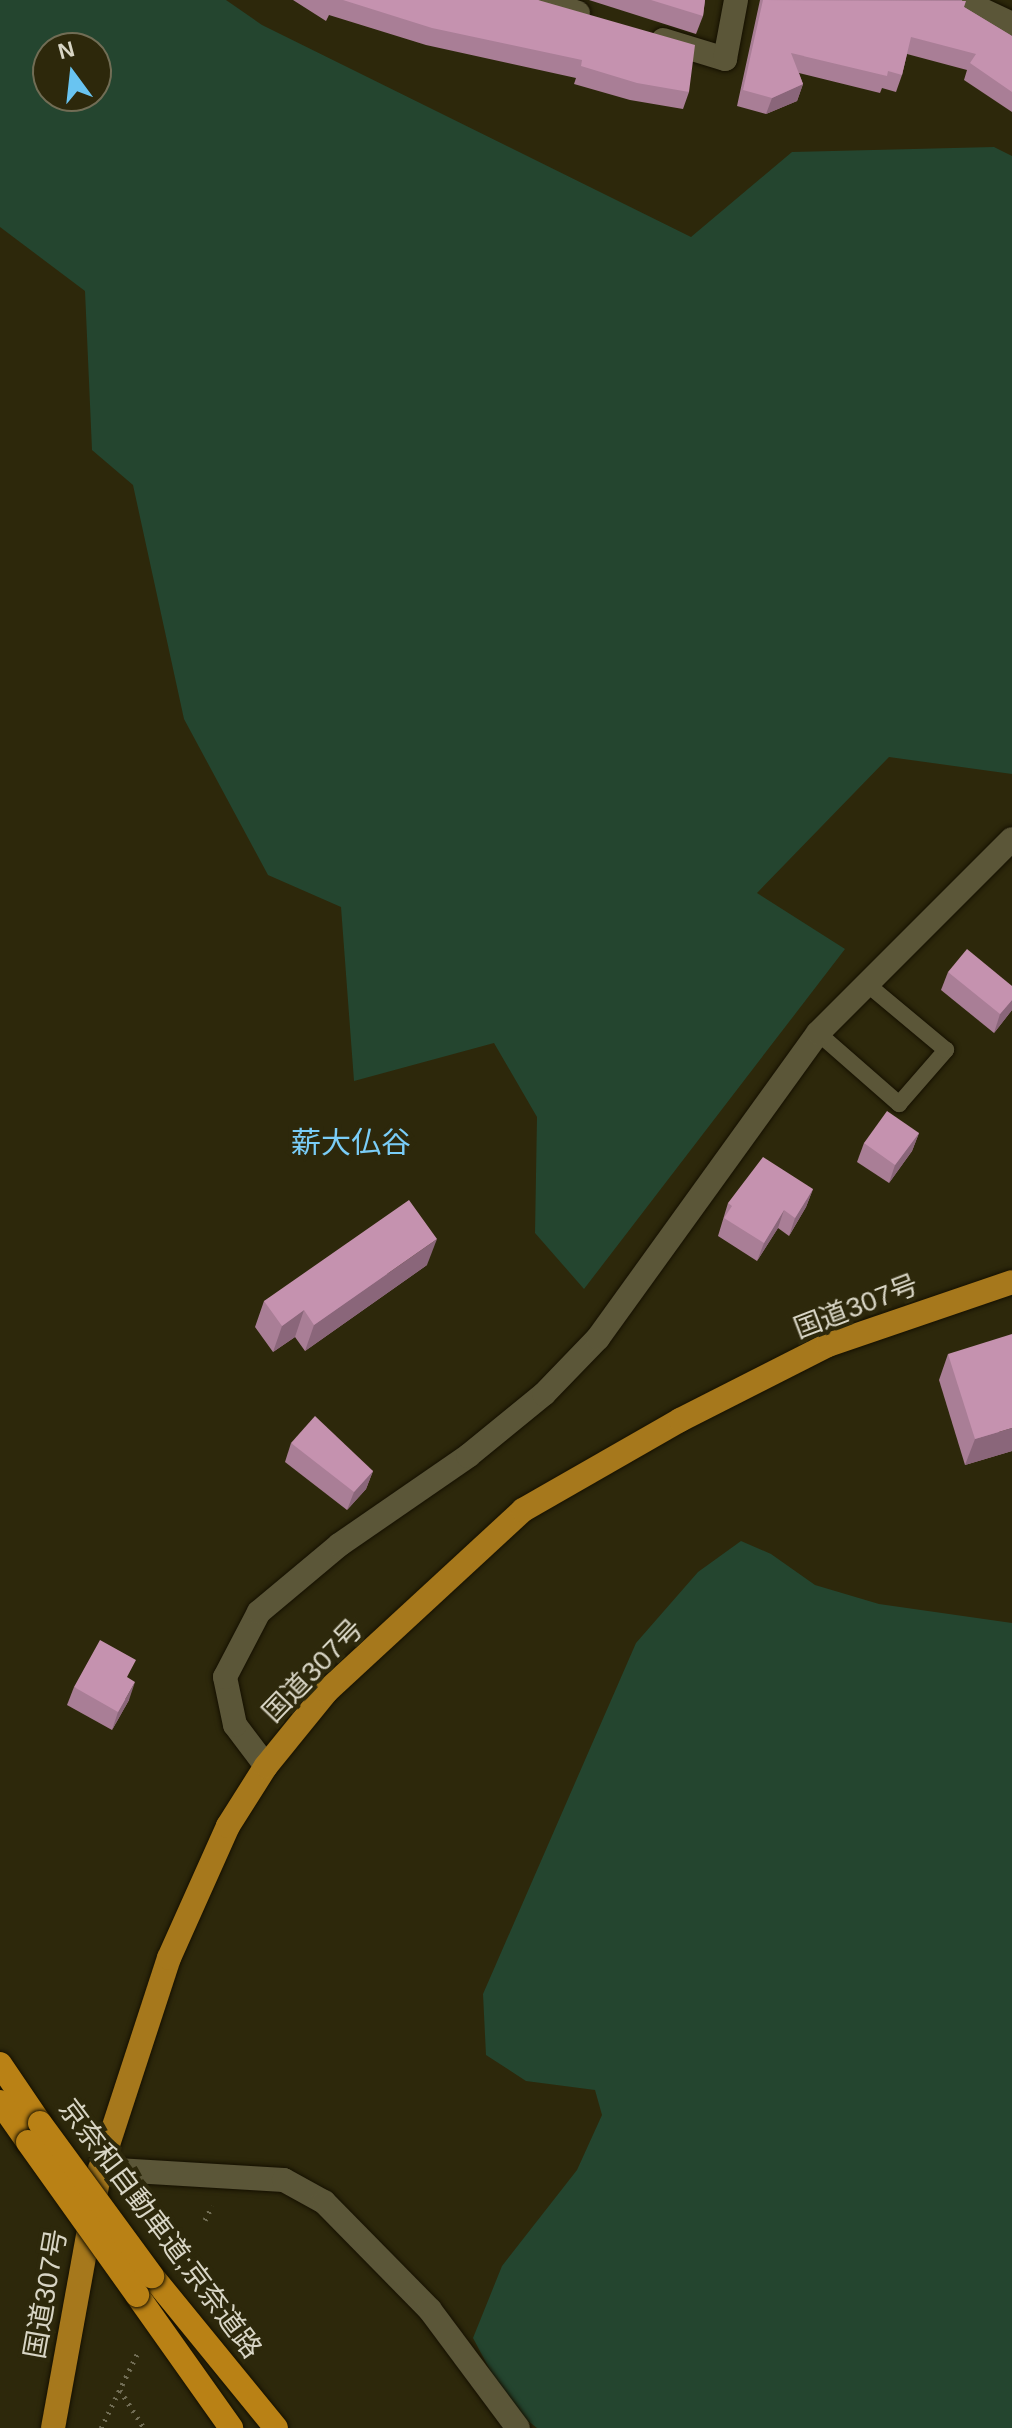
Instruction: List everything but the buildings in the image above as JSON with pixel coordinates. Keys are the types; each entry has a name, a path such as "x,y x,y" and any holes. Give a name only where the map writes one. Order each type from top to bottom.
{"highway":[{"name":"国道307号","path":"53,2428 100,2169 169,1958 228,1826 266,1766 327,1691 523,1510 680,1420 828,1345 1012,1282"},
{"name":"京奈和自動車道;京奈道路","path":"0,2064 34,2133 145,2286 231,2428"},
{"name":"京奈和自動車道;京奈道路","path":"0,2102 34,2133"},
{"name":"京奈和自動車道;京奈道路","path":"145,2286 224,2363 279,2428"}],"street":[{"path":"539,0 596,18"},
{"path":"639,32 725,59 736,0"},
{"path":"961,0 1012,24"},
{"path":"266,1766 235,1725 225,1677 259,1612 339,1545 468,1456 544,1394 598,1338 818,1033 1012,839"},
{"path":"100,2169 284,2180 324,2202 430,2310 518,2428"}],"lane":[{"path":"818,1033 899,1104 946,1050 866,983"}],"path":[{"path":"101,2428 141,2346"},
{"path":"120,2390 144,2428"}],"green space":[{"path":"0,0 226,0 262,25 691,237 792,152 994,147 1012,156 1012,774 889,757 757,893 845,949 584,1289 535,1233 537,1117 494,1043 354,1081 341,907 268,875 184,719 133,485 92,450 85,291 0,227"},
{"path":"741,1541 771,1554 815,1585 879,1604 1012,1623 1012,2428 537,2428 509,2406 473,2338 502,2266 577,2170 602,2115 595,2090 526,2081 486,2055 483,1994 636,1643 698,1572"}],"district":[{"name":"薪大仏谷","path":"351,1143"}]}
